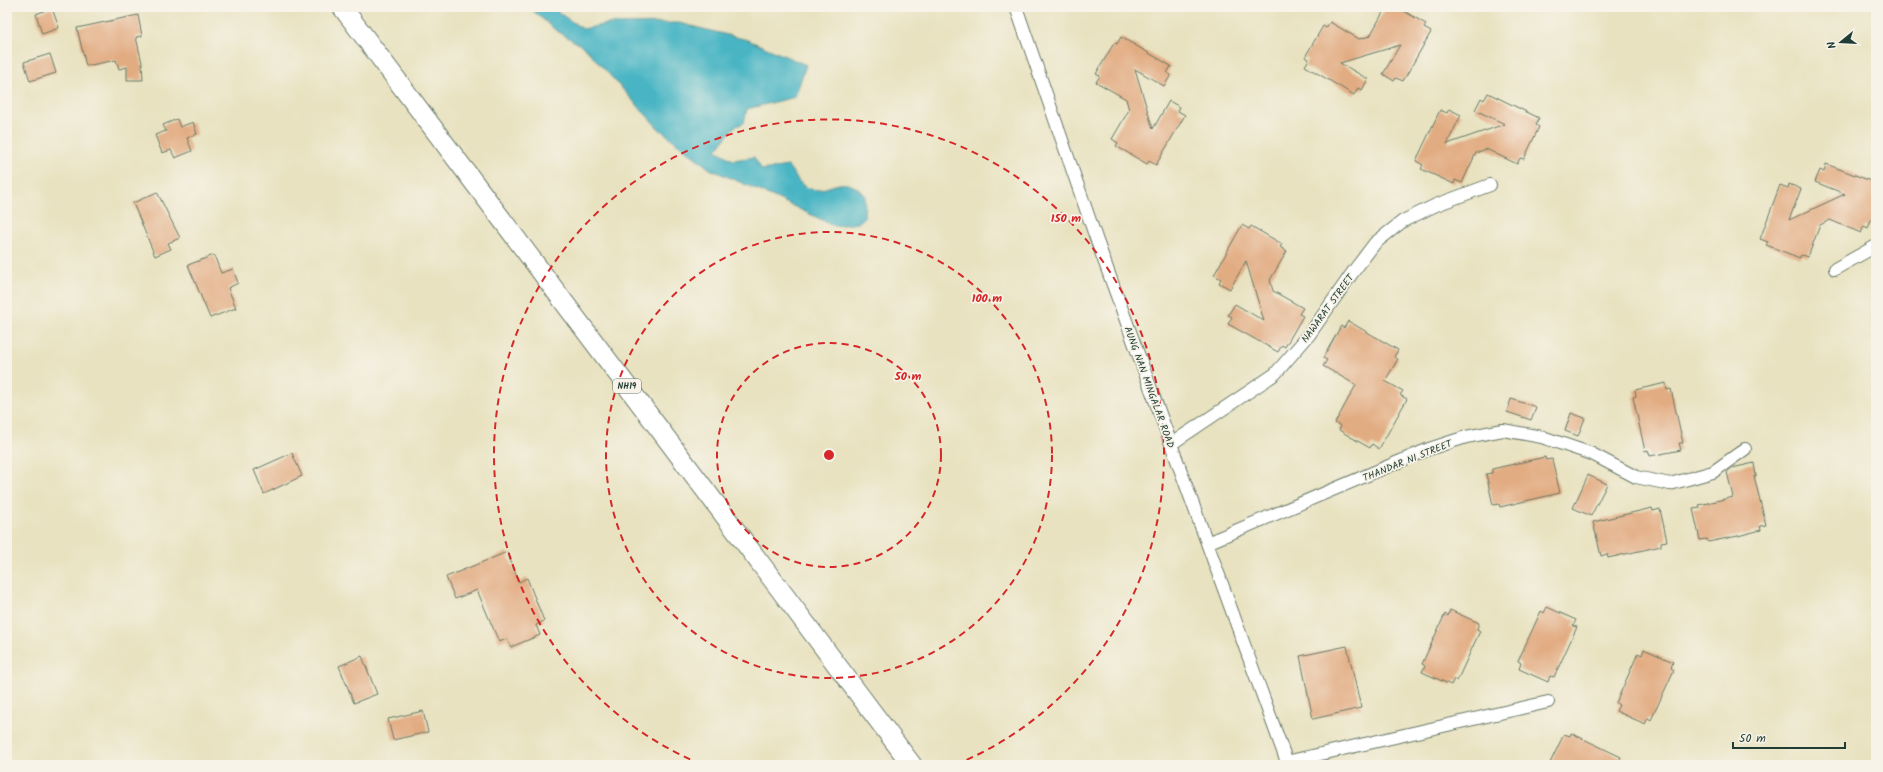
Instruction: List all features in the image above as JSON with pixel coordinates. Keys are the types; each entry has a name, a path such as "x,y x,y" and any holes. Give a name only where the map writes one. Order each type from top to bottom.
{"highway":[{"name":"NH19","path":"342,7 912,765"}],"street":[{"name":"AUNG NAN MINGALAR ROAD","path":"1016,7 1097,241 1287,763"},
{"name":"NAWARAT STREET","path":"1171,444 1275,374 1309,335 1375,243 1404,221 1436,205 1490,185"},
{"path":"1835,269 1876,246"},
{"name":"THANDAR NI STREET","path":"1207,543 1429,449 1466,437 1503,430 1542,437 1592,454 1636,477 1670,484 1713,472 1745,449"},
{"path":"1287,763 1548,702"}],"water":[{"path":"529,7 550,7 583,29 607,24 679,23 748,40 806,65 795,97 747,109 744,123 734,127 716,150 733,160 754,157 762,170 788,166 804,186 812,189 848,184 856,188 865,196 864,218 858,223 835,226 710,169 658,128 585,48 554,29"}],"building":[{"path":"1386,7 1397,7 1426,24 1424,28 1431,32 1403,81 1396,78 1394,81 1383,74 1400,45 1340,63 1368,79 1362,90 1358,88 1354,95 1305,66 1309,59 1305,57 1323,26 1326,28 1330,22 1359,39 1370,36"},
{"path":"52,8 59,28 42,34 36,14"},
{"path":"138,15 142,36 136,37 142,63 143,80 127,80 127,67 119,69 116,60 86,66 77,28"},
{"path":"1121,37 1171,66 1167,73 1171,75 1164,86 1135,69 1153,129 1169,101 1180,107 1178,111 1185,115 1156,165 1149,161 1147,164 1116,146 1118,143 1112,139 1129,110 1126,99 1096,82 1100,76 1096,74 1114,43 1117,44"},
{"path":"50,54 56,73 30,81 24,62"},
{"path":"1488,93 1539,118 1536,125 1539,127 1524,159 1520,158 1517,164 1486,149 1476,153 1462,183 1455,180 1454,184 1421,169 1423,165 1416,161 1440,110 1447,113 1449,109 1461,115 1447,144 1505,124 1475,110 1481,98 1484,100"},
{"path":"177,119 180,127 193,122 197,134 187,138 192,151 175,158 171,150 162,153 155,135 166,131 163,125"},
{"path":"1826,164 1876,183 1876,207 1868,228 1864,226 1861,233 1830,220 1820,225 1808,257 1801,255 1800,258 1766,245 1768,242 1760,239 1780,185 1788,188 1789,184 1801,189 1789,220 1845,194 1815,182 1820,170 1824,172"},
{"path":"157,192 180,238 168,243 171,249 155,256 133,203"},
{"path":"1242,225 1249,229 1251,226 1282,244 1280,247 1287,251 1270,280 1273,291 1303,308 1299,314 1303,316 1285,347 1282,345 1278,352 1228,324 1232,317 1228,315 1235,304 1264,321 1246,261 1230,289 1219,283 1221,279 1214,275"},
{"path":"214,255 221,273 233,269 238,283 228,288 236,308 210,318 188,265"},
{"path":"1348,321 1398,350 1394,357 1398,359 1385,381 1403,391 1400,395 1407,399 1379,449 1372,444 1370,448 1349,436 1339,430 1341,426 1335,423 1356,385 1323,366 1327,360 1323,358 1341,326 1344,328"},
{"path":"1666,383 1667,390 1671,389 1683,443 1679,443 1681,450 1650,456 1648,450 1645,451 1633,397 1636,396 1635,390"},
{"path":"1511,399 1536,407 1531,420 1507,412"},
{"path":"1571,413 1585,418 1578,436 1565,431"},
{"path":"292,453 302,476 264,494 254,470"},
{"path":"1545,457 1546,460 1552,459 1560,493 1500,507 1499,504 1493,505 1486,474 1492,473 1492,469"},
{"path":"1754,463 1756,476 1754,476 1766,525 1760,526 1761,530 1738,536 1708,542 1707,539 1700,540 1693,509 1700,508 1699,505 1733,497 1727,472 1732,468"},
{"path":"1588,475 1607,484 1591,516 1573,508"},
{"path":"1652,508 1653,511 1660,509 1667,541 1661,542 1661,546 1608,558 1607,554 1601,556 1593,522"},
{"path":"507,552 519,582 527,578 544,621 536,625 540,635 511,647 507,639 499,642 477,590 455,599 446,577"},
{"path":"1547,607 1576,620 1573,626 1577,627 1554,677 1550,676 1548,682 1519,669 1521,663 1518,661 1541,611 1544,613"},
{"path":"1450,610 1479,623 1477,629 1480,631 1457,681 1454,679 1451,685 1422,672 1425,666 1422,664 1445,614 1448,616"},
{"path":"1347,646 1361,708 1313,719 1300,656"},
{"path":"1644,649 1673,662 1671,668 1674,670 1651,720 1648,718 1645,724 1616,711 1619,705 1616,703 1638,653 1642,655"},
{"path":"362,656 377,694 354,703 339,666"},
{"path":"423,711 428,732 393,740 388,719"},
{"path":"1571,733 1621,757 1617,765 1549,765 1564,734 1570,736"}]}
